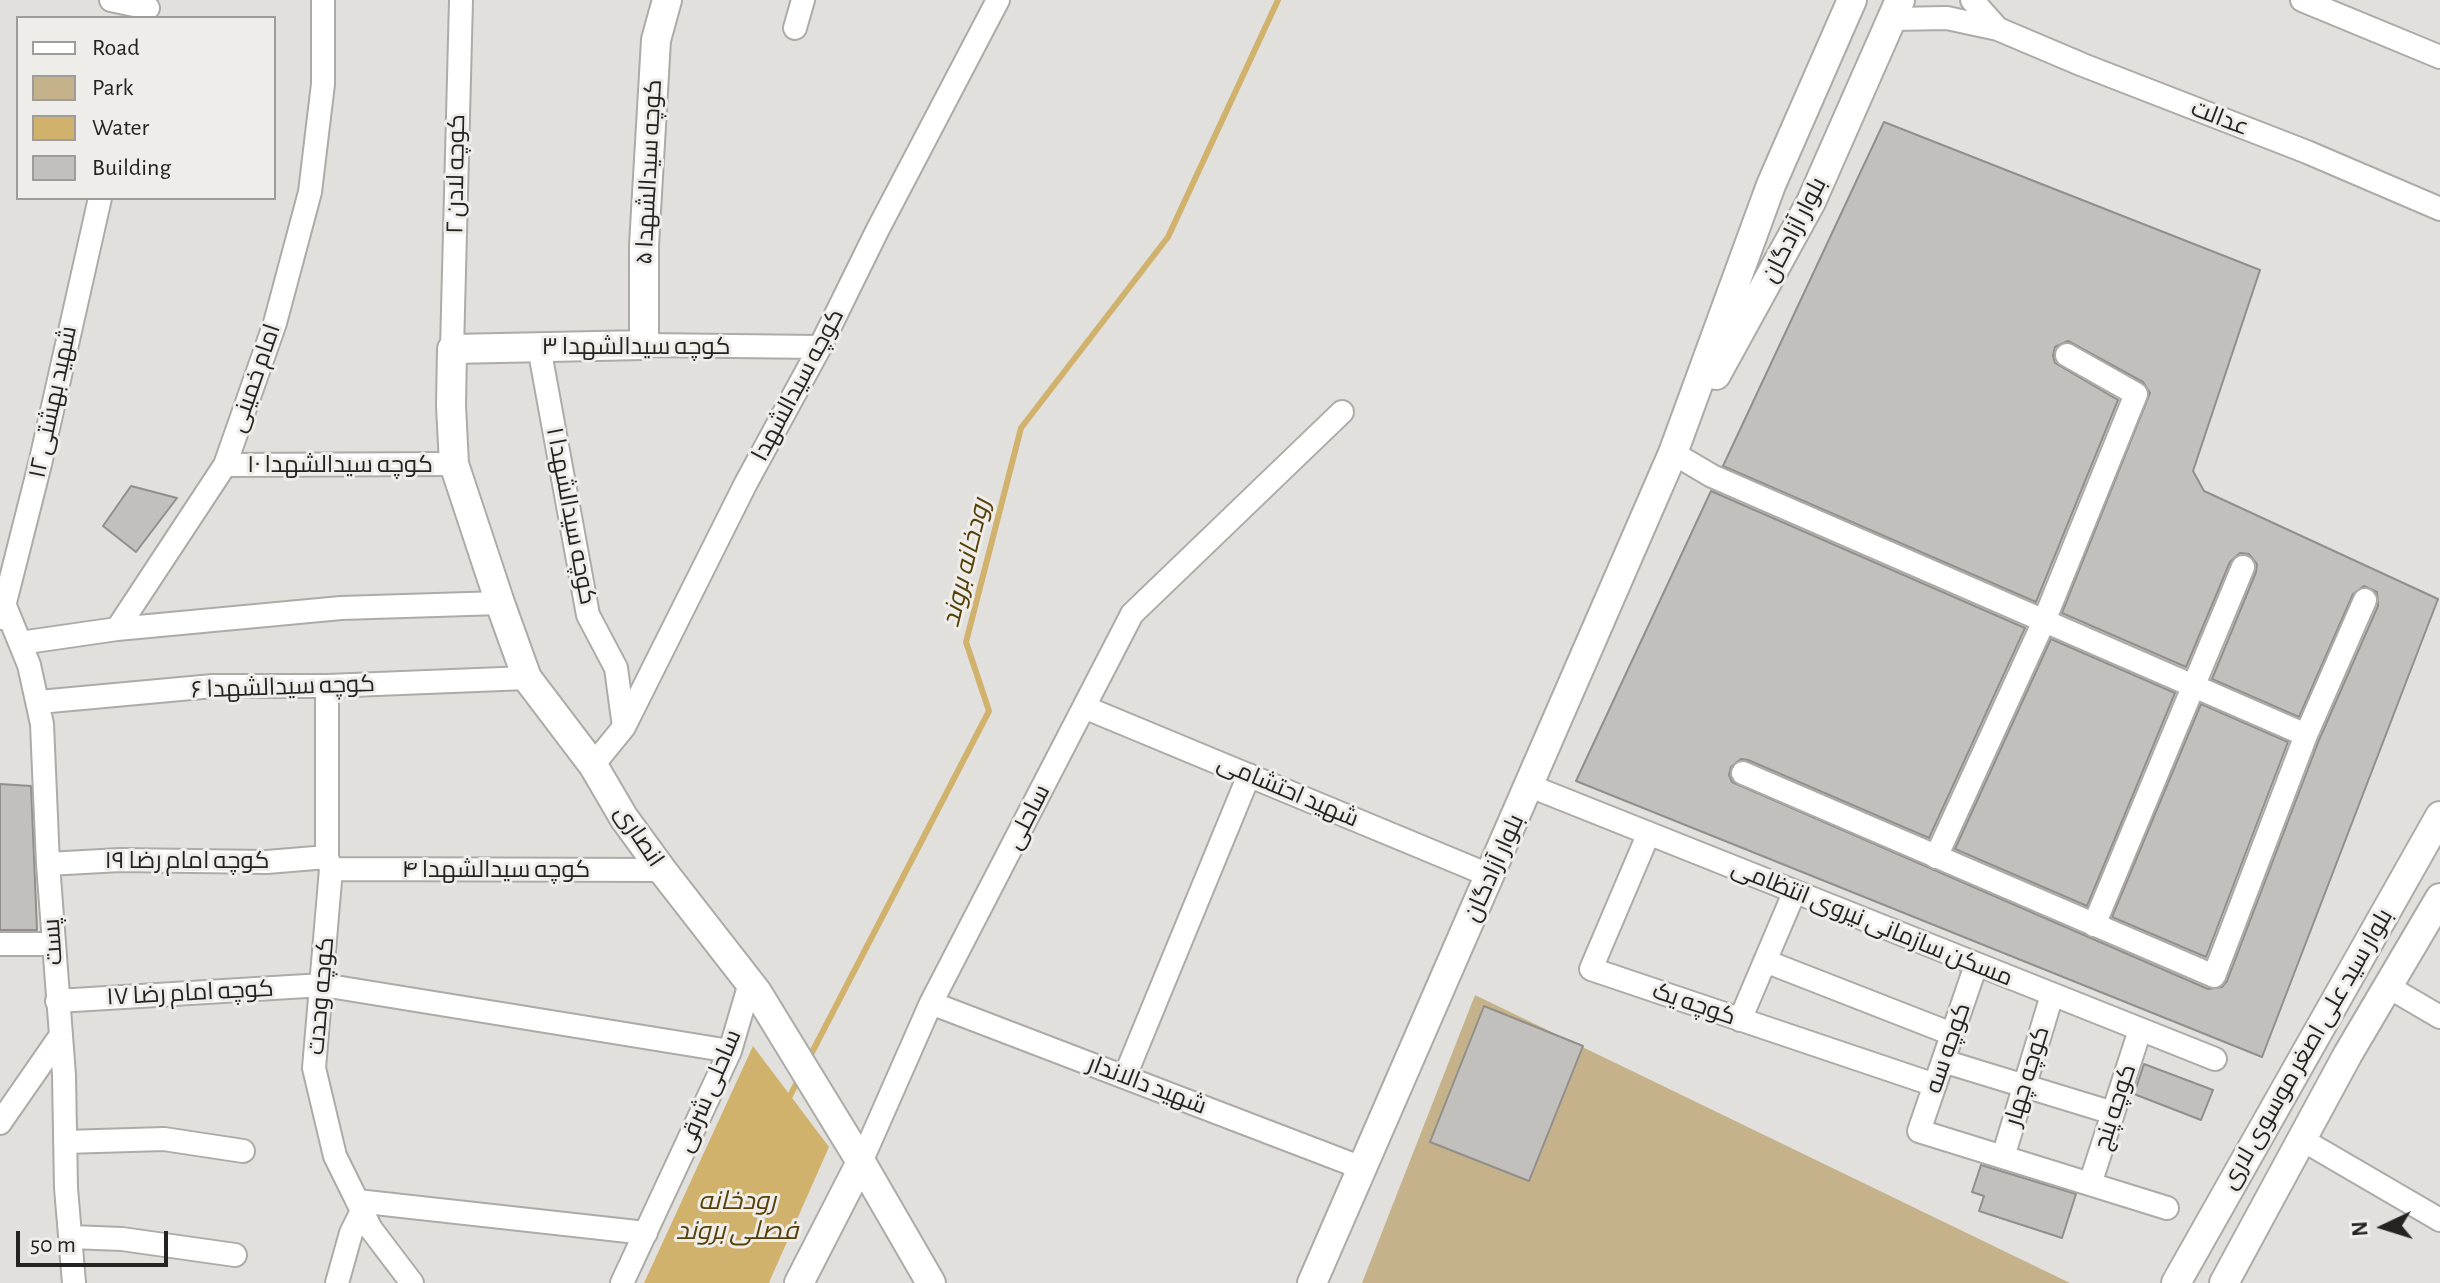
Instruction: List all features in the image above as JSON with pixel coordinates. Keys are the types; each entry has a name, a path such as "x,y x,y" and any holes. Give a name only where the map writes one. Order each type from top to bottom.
{"main road":[{"name":"کوچه سیدالشهدا ۵","path":"644,345 644,245 655,55 667,0"},
{"name":"بلوار آزادگان","path":"1312,1283 1673,453 1771,185 1852,0"},
{"name":"بلوار آزادگان","path":"1673,453 1811,202 1896,9"},
{"name":"کوچه سیدالشهدا ۳","path":"452,349 644,345"},
{"name":"انصاری","path":"452,349 454,464 527,678 593,765 624,818 753,988 861,1162 931,1283"},
{"name":"بلوار سید علی اصغر موسوی لاری","path":"2176,1283 2440,816"},
{"name":"بلوار سید علی اصغر موسوی لاری","path":"2225,1283 2301,1139 2440,898"},
{"name":"ساحلی","path":"799,1283 861,1162"}],"street":[{"path":"111,0 148,9"},
{"name":"امام خمینی","path":"117,629 225,465 275,323 310,192 323,84 323,0"},
{"name":"کوچه لادن ۲","path":"452,349 461,0"},
{"path":"795,28 803,0"},
{"name":"کوچه سیدالشهدا","path":"593,765 624,727 746,483 820,347 998,0"},
{"path":"1972,0 1998,29"},
{"path":"2302,0 2440,57"},
{"path":"1896,9 1998,29"},
{"name":"عدالت","path":"1998,29 2307,152 2440,209"},
{"name":"شهید بهشتی ۱۲","path":"2,611 40,464 100,200"},
{"name":"کوچه سیدالشهدا ۳","path":"644,345 820,347"},
{"name":"کوچه سیدالشهدا ۱","path":"539,347 588,615 616,668 624,727"},
{"path":"1936,857 2044,621 2136,394 2067,355"},
{"name":"ساحلی","path":"861,1162 931,1003 1132,614 1342,412"},
{"path":"1673,453 1712,476 2306,735"},
{"name":"کوچه سیدالشهدا ۱۰","path":"225,465 454,464"},
{"path":"2094,925 2243,567"},
{"path":"1743,773 2214,976 2306,735 2365,600"},
{"path":"20,643 117,629 341,608 500,603"},
{"name":"پست","path":"2,611 20,643 39,702 59,1038 64,1075 74,1283"},
{"name":"کوچه سیدالشهدا ۶","path":"39,702 213,686 327,686 527,678"},
{"name":"کوچه وحدت","path":"327,686 329,863 323,985 314,1068 335,1156 371,1229 412,1283"},
{"name":"شهید احتشامی","path":"1084,707 1491,876"},
{"path":"1125,1076 1249,775"},
{"name":"مسکن سازمانی نیروی انتظامی","path":"1530,786 2215,1059"},
{"name":"کوچه یک","path":"1648,835 1591,969 1935,1085"},
{"name":"کوچه امام رضا ۱۹","path":"48,864 120,860 329,863"},
{"name":"کوچه سیدالشهدا ۴","path":"329,863 662,870"},
{"path":"1740,1020 1794,893"},
{"path":"0,944 53,944"},
{"path":"1765,961 1952,1034"},
{"name":"کوچه سه","path":"1976,965 1919,1131 2003,1157"},
{"name":"کوچه امام رضا ۱۷","path":"57,1001 323,985 730,1051"},
{"path":"2387,986 2440,1017"},
{"name":"ساحلی شرقی","path":"622,1283 730,1051 753,988"},
{"name":"کوچه چهار","path":"2003,1157 2052,995"},
{"name":"شهید دالاندار","path":"931,1003 1362,1168"},
{"name":"کوچه پنج","path":"2090,1184 2140,1030"},
{"path":"0,1123 59,1038"},
{"path":"1943,1061 2113,1113"},
{"path":"65,1142 164,1139 243,1151"},
{"path":"2301,1139 2440,1220"},
{"path":"2003,1157 2167,1208"},
{"path":"337,1283 360,1206 646,1233"},
{"path":"71,1237 122,1239 235,1255"}],"green space":[{"path":"1475,995 2070,1283 1362,1283"}],"water":[{"name":"رودخانه فصلی بروند","path":"753,1046 829,1147 769,1283 644,1283"}],"building":[{"path":"1884,122 2260,270 2193,471 2204,491 2438,599 2262,1057 1576,781 1711,491 2025,628 1929,838 1748,760 1741,759 1731,767 1729,775 1732,782 2208,989 2222,987 2227,981 2319,740 2378,606 2377,592 2364,586 2353,594 2299,717 2212,679 2256,572 2257,564 2249,554 2240,553 2230,562 2186,667 2062,613 2150,393 2143,382 2068,341 2055,347 2055,363 2118,400 2036,602 1723,466"},
{"path":"131,486 177,498 136,552 103,526"},
{"path":"2051,639 2175,693 2087,906 1955,849"},
{"path":"2201,704 2288,742 2206,957 2112,917"},
{"path":"0,784 31,786 37,930 0,930"},
{"path":"1484,1006 1583,1046 1529,1181 1430,1142"},
{"path":"2144,1064 2213,1090 2201,1120 2134,1094"},
{"path":"1981,1165 2076,1194 2062,1238 1979,1211 1984,1196 1972,1192"}],"waterway":[{"name":"رودخانه بروند","path":"808,1060 989,711 966,642 1021,428 1168,237 1278,0"},
{"name":"رودخانه بروند","path":"788,1100 799,1078"}]}
